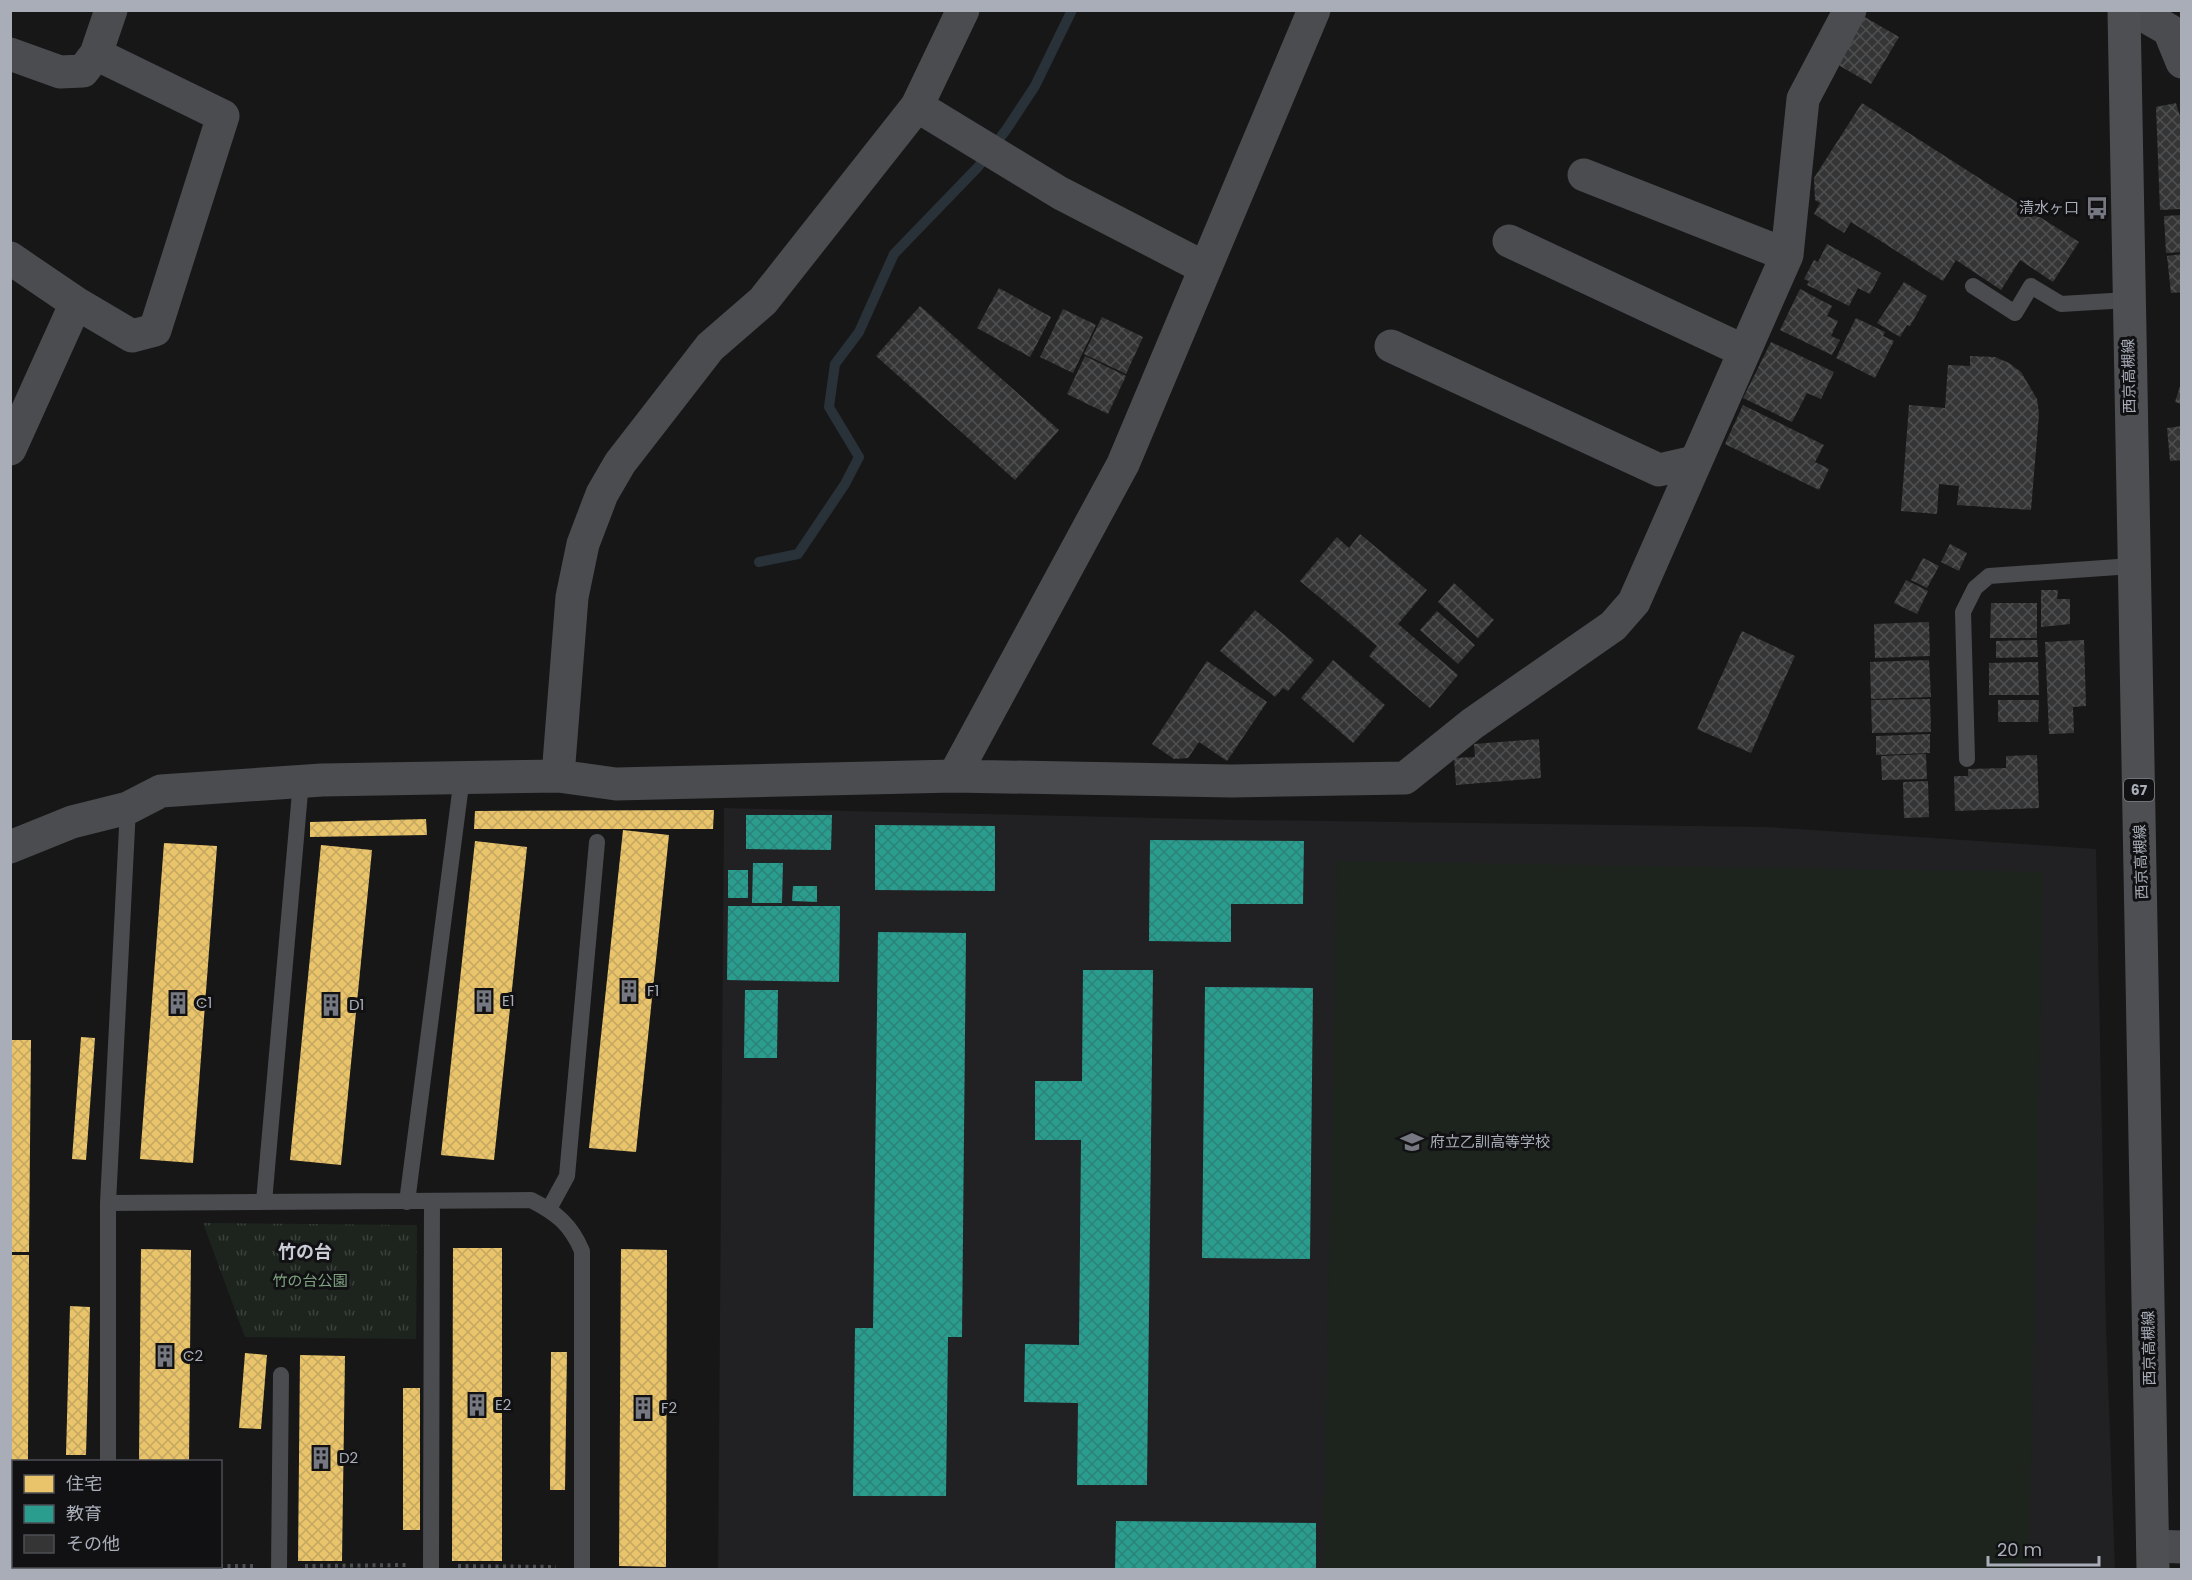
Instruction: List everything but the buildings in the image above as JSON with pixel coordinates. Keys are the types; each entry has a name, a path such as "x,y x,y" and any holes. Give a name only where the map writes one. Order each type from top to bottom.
{"main road":[{"name":"西京高槻線","path":"2124,10 2132,566 2148,891 2163,1554"}],"street":[{"path":"10,54 60,72 83,71 96,54 111,10"},
{"path":"558,776 572,597 583,544 602,494 620,463 710,347 763,301 917,106 963,10"},
{"path":"954,776 1123,464 1314,10"},
{"path":"10,847 72,822 128,808 160,791 301,781 558,776 616,784 954,776 1232,781 1405,778 1472,724 1620,618 1634,602 1787,255 1803,99 1850,10"},
{"path":"2134,10 2169,30 2181,62"},
{"path":"10,258 76,303 132,336 155,330 223,116 96,54"},
{"path":"917,106 1060,193 1205,268"},
{"path":"1584,175 1787,255"},
{"path":"1509,241 1744,351"},
{"path":"10,449 76,303"},
{"path":"1391,346 1659,470 1694,462"}],"lane":[{"path":"1972,286 2015,313 2031,286 2061,304 2128,300"},
{"path":"1966,759 1963,612 1975,588 1989,576 2132,566"},
{"path":"407,1202 462,777"},
{"path":"264,1202 301,781"},
{"path":"108,1460 108,1203 128,808"},
{"path":"549,1209 567,1176 597,842"},
{"path":"108,1203 531,1200 549,1209 573,1230 582,1251 582,1569"},
{"path":"431,1569 432,1201"},
{"path":"279,1569 281,1375"}],"shaded area":[{"name":"府立乙訓高等学校","path":"724,808 1242,820 1767,827 2096,849 2106,1325 2115,1569 718,1570"}],"green space":[{"path":"1337,861 2043,872 2029,1569 1323,1569"},
{"name":"竹の台公園","path":"203,1223 417,1225 416,1339 245,1337"}],"waterway":[{"path":"759,562 798,554 845,484 859,457 829,407 835,364 859,332 894,254 978,167 1006,130 1035,86 1072,10"}],"place":[{"name":"清水ヶ口","path":"2097,208"},
{"name":"F1","path":"629,991"},
{"name":"E1","path":"484,1001"},
{"name":"C1","path":"178,1003"},
{"name":"D1","path":"331,1005"},
{"name":"府立乙訓高等学校","path":"1412,1142"},
{"name":"C2","path":"165,1356"},
{"name":"E2","path":"477,1405"},
{"name":"F2","path":"643,1408"},
{"name":"D2","path":"321,1458"}],"district":[{"name":"竹の台","path":"305,1252"}]}
